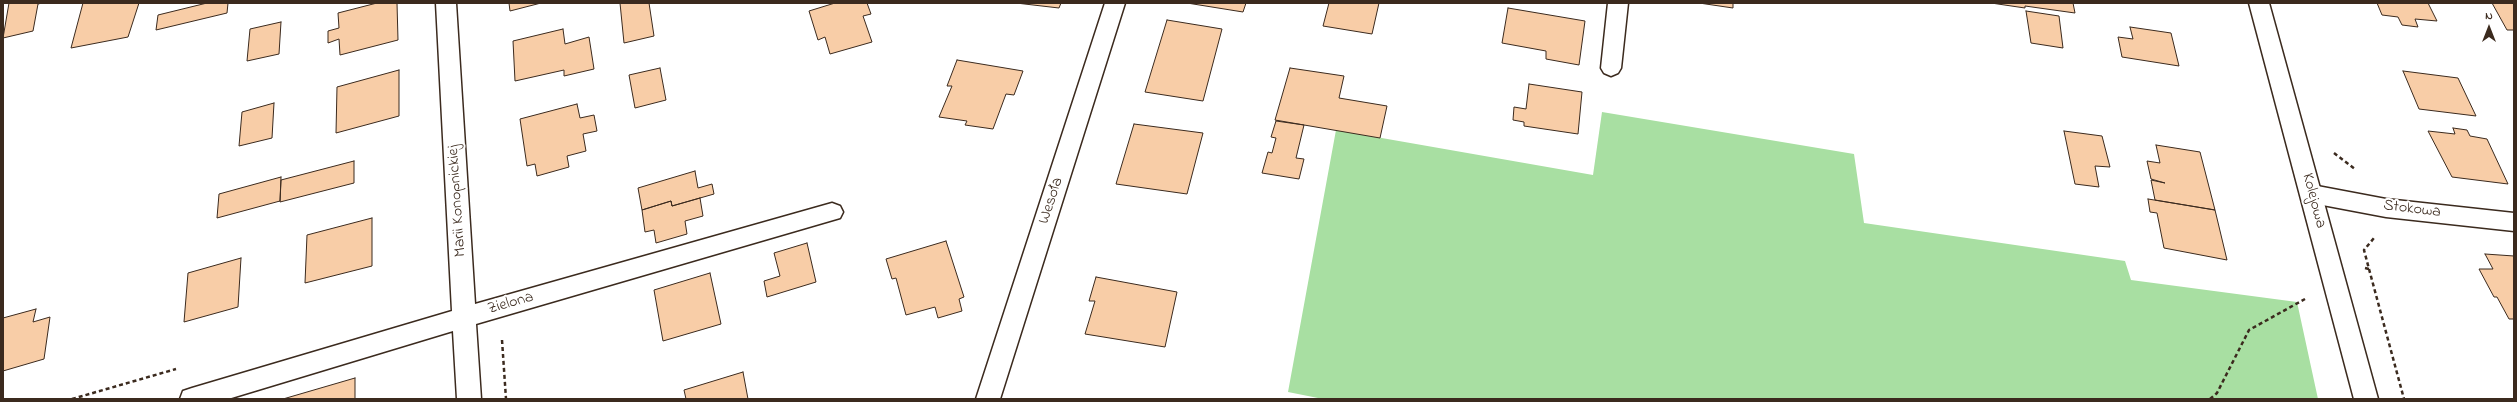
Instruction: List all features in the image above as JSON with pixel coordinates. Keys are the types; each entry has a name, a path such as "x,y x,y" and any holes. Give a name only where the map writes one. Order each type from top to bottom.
{"street":[{"name":"Marii Konopnickiej","path":"446,3 466,317 469,399"},
{"name":"Wesoła","path":"988,399 1115,3"},
{"path":"1610,68 1618,3"},
{"name":"Kolejowa","path":"2259,3 2312,194 2366,399"},
{"name":"Stokowa","path":"2312,194 2386,208 2514,222"},
{"name":"Zielona","path":"192,399 466,317 832,212"}],"path":[{"path":"2369,269 2404,399"},
{"path":"2210,399 2217,393 2249,330 2307,298"},
{"path":"72,399 178,369"}],"green space":[{"path":"1602,112 1854,154 1864,223 2125,261 2131,280 2297,302 2318,399 1323,399 1288,392 1336,130 1593,175"}],"building":[{"path":"9,3 42,3 38,4 33,31 3,38"},
{"path":"83,3 139,3 128,37 71,48"},
{"path":"207,3 228,3 227,13 156,30 158,15"},
{"path":"377,3 397,3 398,40 340,55 339,39 328,43 328,31 339,28 338,13"},
{"path":"509,3 541,3 510,11"},
{"path":"620,3 649,3 654,36 624,43"},
{"path":"835,3 867,3 871,14 863,16 872,42 830,54 825,37 818,40 809,11"},
{"path":"1016,3 1061,3 1059,8"},
{"path":"1187,3 1246,3 1243,12"},
{"path":"1329,3 1379,3 1372,34 1323,26"},
{"path":"1699,3 1733,3 1733,8"},
{"path":"1991,3 2073,3 2075,13 2025,6 2025,8"},
{"path":"2377,3 2428,3 2437,21 2415,19 2418,27 2402,25 2398,17 2382,15"},
{"path":"2492,3 2514,3 2514,30 2507,30"},
{"path":"1508,8 1585,21 1579,65 1546,59 1546,51 1502,43"},
{"path":"2026,11 2059,16 2063,48 2031,43"},
{"path":"1167,20 1222,29 1203,101 1145,92"},
{"path":"281,22 279,54 247,61 250,29"},
{"path":"2130,27 2171,33 2179,66 2122,57 2118,37 2133,39"},
{"path":"563,29 565,44 589,37 594,69 564,76 564,70 515,81 513,41"},
{"path":"957,60 1023,71 1014,95 1006,94 993,129 965,125 967,121 939,117 952,86 947,86"},
{"path":"660,68 666,100 635,108 629,75"},
{"path":"1290,68 1344,76 1339,98 1387,106 1380,138 1275,120"},
{"path":"399,70 399,116 336,133 337,87"},
{"path":"2403,71 2458,78 2476,116 2419,109"},
{"path":"1529,84 1582,92 1578,134 1524,126 1524,122 1513,120 1514,107 1526,109"},
{"path":"274,103 272,138 239,146 242,112"},
{"path":"577,104 580,118 594,115 597,131 583,134 586,151 567,156 569,167 537,176 535,164 527,166 520,119"},
{"path":"1276,121 1304,125 1296,158 1304,159 1299,179 1262,173 1268,152 1272,153 1276,138 1271,137"},
{"path":"1134,124 1203,133 1187,194 1116,184"},
{"path":"2453,128 2467,130 2470,136 2487,139 2508,184 2452,177 2428,131 2455,134"},
{"path":"2064,131 2102,136 2110,167 2095,166 2099,187 2075,184"},
{"path":"2156,145 2200,152 2215,210 2155,200 2151,180 2165,183 2151,179 2147,161 2160,163"},
{"path":"354,161 354,183 280,202 281,180"},
{"path":"695,171 698,188 712,184 714,194 672,206 671,201 642,210 638,188"},
{"path":"281,177 280,201 217,218 219,194"},
{"path":"700,198 703,216 685,221 687,234 656,243 654,230 645,232 642,210 671,201 672,206"},
{"path":"2148,199 2215,210 2227,260 2164,248 2157,213 2150,212"},
{"path":"372,218 372,266 305,283 307,235"},
{"path":"946,241 964,297 959,299 962,311 938,318 935,307 906,315 896,278 892,279 886,259"},
{"path":"807,243 816,282 767,297 764,281 780,276 774,253"},
{"path":"2485,254 2514,256 2514,319 2509,319 2497,297 2494,297 2479,269 2493,269"},
{"path":"241,258 238,307 184,322 188,273"},
{"path":"710,273 721,324 663,341 654,290"},
{"path":"1096,277 1177,292 1165,347 1085,334 1095,301 1089,301"},
{"path":"36,309 33,322 50,317 44,359 3,371 3,318"},
{"path":"743,372 748,399 686,399 684,390"},
{"path":"355,378 355,399 283,399"}]}
